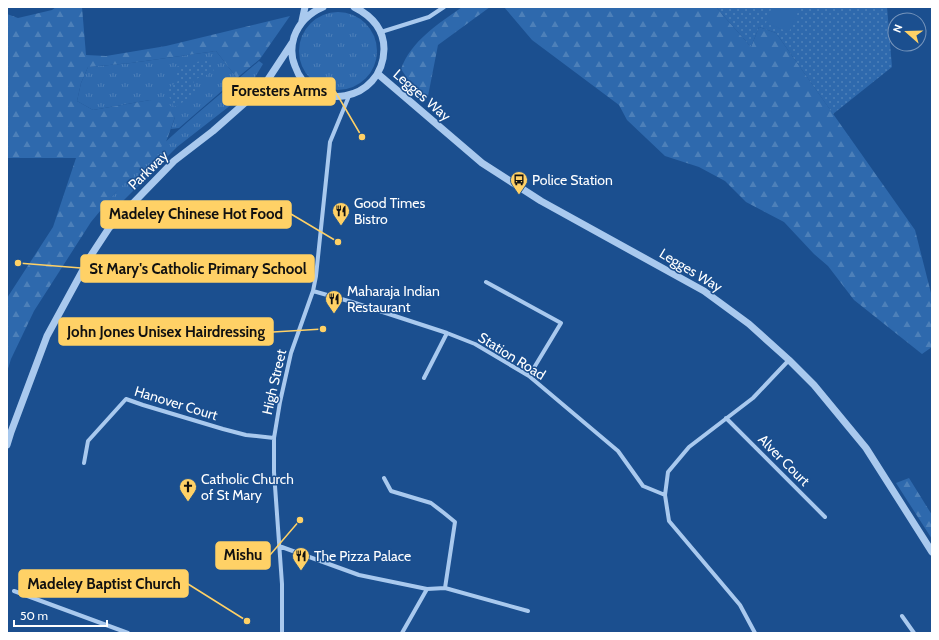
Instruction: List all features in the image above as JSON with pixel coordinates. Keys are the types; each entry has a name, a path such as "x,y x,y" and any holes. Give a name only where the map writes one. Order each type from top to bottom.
{"street":[{"path":"302,21 305,7"},
{"path":"302,21 314,11 323,7"},
{"path":"292,43 292,58 297,72 304,82 314,90 332,97 349,96 366,87 378,74 383,63 384,47 381,32 373,19 354,7"},
{"path":"381,32 429,17 444,7"},
{"name":"Parkway","path":"7,445 10,432 47,336 90,257 109,228 174,161 213,132 263,87 292,43 296,31 302,21"},
{"name":"Legges Way","path":"378,74 482,163 541,201 704,291 749,324 814,385 866,448 932,552"},
{"path":"263,87 283,83 304,82"},
{"name":"High Street","path":"282,633 282,584 274,472 274,438 291,353 313,291 317,272 330,142 349,96"},
{"path":"486,282 561,323 529,376"},
{"name":"Station Road","path":"313,291 447,333 475,344 529,376 618,451 642,486 664,495"},
{"path":"424,378 447,333"},
{"path":"755,633 740,604 669,521 664,495 668,472 689,447 752,398 789,360"},
{"name":"Hanover Court","path":"84,463 88,441 126,399 223,429 274,438"},
{"name":"Alver Court","path":"726,418 826,517"},
{"path":"384,478 391,491 431,503 455,522 445,588"},
{"path":"279,546 359,575 427,589 445,588 528,610"},
{"path":"402,633 427,589"},
{"path":"14,591 128,633"},
{"path":"902,616 914,633"}],"green space":[{"path":"56,7 82,7 86,55 106,56 166,46 290,16 260,59 237,78 216,51 131,63 88,67 81,83 77,101 93,110 150,100 171,106 175,117 166,142 115,193 91,222 34,311 11,359 7,372 7,298 53,227 76,158 7,158 7,14 18,18 52,10"},
{"path":"462,7 490,7 438,45 428,96 413,87 401,69 411,50 418,42 426,34"},
{"path":"504,7 716,7 751,47 759,27 776,33 915,230 932,297 932,347 922,354 854,300 828,266 814,254 784,222 746,202 725,181 699,167 665,156 627,120 619,105 532,40"},
{"path":"716,7 887,7 887,52 891,52 892,67 833,114 776,33 759,27 751,47"},
{"path":"772,7 800,7 789,32 766,23"},
{"path":"338,12 353,15 366,23 374,36 377,51 374,66 366,79 353,87 338,90 323,87 310,79 302,66 299,51 302,36 310,23 323,15"},
{"path":"216,51 237,78 179,128 171,129 175,117 150,100 93,110 77,101 81,83 88,67 131,63"},
{"path":"210,59 214,72 193,80 196,95 174,107 166,90 178,81 175,67"},
{"path":"259,61 263,64 245,94 177,147 122,202 103,207 120,187 158,149"},
{"path":"909,478 932,515 932,539 896,483"}],"place":[{"name":"Foresters Arms","path":"362,137"},
{"name":"Police Station","path":"519,195"},
{"name":"Good Times Bistro","path":"341,226"},
{"name":"Madeley Chinese Hot Food","path":"338,242"},
{"name":"St Mary's Catholic Primary School","path":"18,263"},
{"name":"Maharaja Indian Restaurant","path":"334,314"},
{"name":"John Jones Unisex Hairdressing","path":"323,329"},
{"name":"Catholic Church of St Mary","path":"188,502"},
{"name":"Mishu","path":"300,520"},
{"name":"The Pizza Palace","path":"301,571"},
{"name":"Madeley Baptist Church","path":"247,621"}]}
